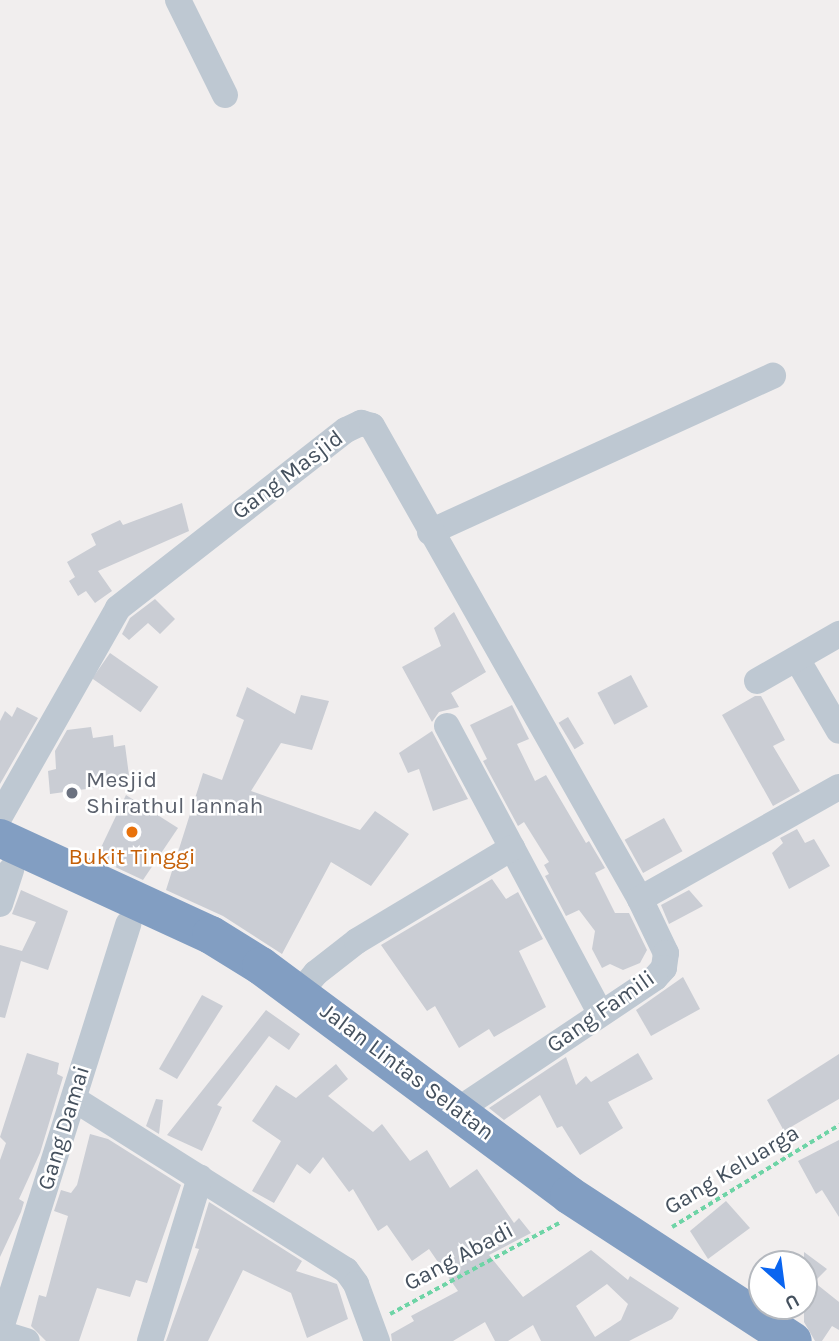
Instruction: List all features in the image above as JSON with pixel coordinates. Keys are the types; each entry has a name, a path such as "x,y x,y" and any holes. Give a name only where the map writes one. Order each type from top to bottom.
{"highway":[{"name":"Jalan Lintas Selatan","path":"3,869 211,935 300,992 458,1110 753,1341"},
{"name":"Jalan Lintas Selatan","path":"3,869 204,961 293,1016 564,1220 646,1256 793,1341"}],"street":[{"path":"178,0 225,95"},
{"path":"430,532 774,376"},
{"name":"Gang Masjid","path":"0,816 118,608 345,430 361,423 372,426 568,771"},
{"path":"757,681 839,634"},
{"path":"797,659 839,731"},
{"path":"447,726 600,1013"},
{"name":"Gang Famili","path":"458,1110 664,968 666,953 640,899 568,771"},
{"path":"640,899 839,787"},
{"path":"300,992 316,973 357,941 512,848"},
{"name":"Gang Damai","path":"0,1332 128,924"},
{"path":"74,1099 346,1270 356,1284 373,1333"},
{"path":"149,1341 200,1177"},
{"path":"0,1332 27,1341"}],"path":[{"name":"Gang Keluarga","path":"646,1256 839,1125"},
{"name":"Gang Abadi","path":"373,1333 564,1220"}],"building":[{"path":"182,503 189,531 98,571 112,591 95,603 86,591 78,596 69,581 75,577 67,562 96,545 91,534 120,520 123,525"},
{"path":"155,599 175,619 160,634 148,623 129,640 122,634 130,618"},
{"path":"454,612 486,672 451,693 459,707 439,712 432,722 402,667 441,646 434,628"},
{"path":"110,653 158,687 141,712 92,678"},
{"path":"631,675 648,707 614,725 597,693"},
{"path":"247,687 295,714 301,695 329,701 312,750 281,743 251,791 360,830 375,811 409,834 371,886 331,862 282,954 223,916 166,890 203,773 222,780 244,720 236,716"},
{"path":"755,696 761,696 785,740 773,746 800,791 773,806 722,715"},
{"path":"512,705 529,739 517,744 535,781 546,775 586,843 589,841 605,868 595,873 615,913 629,913 647,950 640,963 623,970 610,964 602,968 592,949 595,931 579,910 566,916 545,876 549,874 544,865 549,862 524,822 518,826 483,761 487,759 470,725"},
{"path":"17,707 38,718 0,784 0,721 5,711 12,717"},
{"path":"568,717 584,744 575,749 559,723"},
{"path":"91,727 93,738 113,735 114,747 125,745 130,783 50,794 48,771 56,769 55,751 67,730"},
{"path":"432,731 468,799 433,811 419,769 408,773 399,753"},
{"path":"126,795 178,828 143,880 96,858"},
{"path":"664,818 682,851 643,873 625,840"},
{"path":"797,829 805,843 814,839 830,866 789,889 772,853 783,843 780,838"},
{"path":"492,879 506,899 518,892 543,939 519,951 546,1007 494,1037 489,1029 459,1048 435,1006 427,1011 381,945"},
{"path":"21,890 68,911 48,970 21,961 5,1018 0,1017 0,945 22,951 36,922 12,914"},
{"path":"689,890 703,906 669,924 661,905"},
{"path":"683,977 700,1009 651,1036 636,1010"},
{"path":"202,995 223,1006 177,1079 159,1069"},
{"path":"266,1010 300,1034 289,1050 269,1036 217,1105 222,1107 202,1151 167,1135"},
{"path":"27,1053 59,1063 57,1074 63,1077 40,1153 19,1199 24,1202 21,1212 0,1257 0,1160 6,1143 0,1137"},
{"path":"638,1053 653,1079 608,1102 623,1128 580,1155 562,1126 557,1128 540,1095 504,1120 489,1108 566,1057 576,1085 586,1076 591,1082"},
{"path":"839,1054 839,1099 784,1131 767,1100"},
{"path":"336,1064 348,1079 328,1096 373,1132 382,1124 410,1161 427,1150 450,1188 477,1169 514,1223 519,1218 531,1233 489,1255 523,1297 591,1250 628,1280 630,1276 679,1308 672,1319 629,1341 541,1341 533,1325 508,1341 495,1341 485,1322 453,1341 392,1341 391,1334 414,1321 411,1316 458,1291 429,1249 412,1261 387,1225 378,1231 353,1189 349,1192 323,1157 310,1174 297,1164 274,1203 252,1191 281,1141 252,1121 276,1085 296,1098","holes":["607,1284 628,1304 621,1320 595,1337 576,1306"]},
{"path":"156,1099 163,1100 159,1134 146,1126"},
{"path":"90,1134 108,1139 181,1185 147,1283 136,1280 130,1297 97,1288 79,1341 46,1341 31,1326 39,1295 46,1297 68,1216 54,1211 61,1190 71,1193 77,1185"},
{"path":"839,1140 839,1217 822,1190 816,1194 798,1161"},
{"path":"726,1201 750,1228 708,1259 690,1231"},
{"path":"209,1202 302,1261 296,1271 337,1284 348,1319 307,1338 291,1293 243,1270 208,1341 166,1341 199,1249 195,1248"},
{"path":"818,1262 827,1269 818,1278"},
{"path":"818,1285 839,1302 839,1330 832,1326 822,1341 815,1341 804,1322 818,1320"}],"place":[{"name":"Mesjid Shirathul Iannah","path":"72,793"},
{"name":"Bukit Tinggi","path":"132,832"}]}
